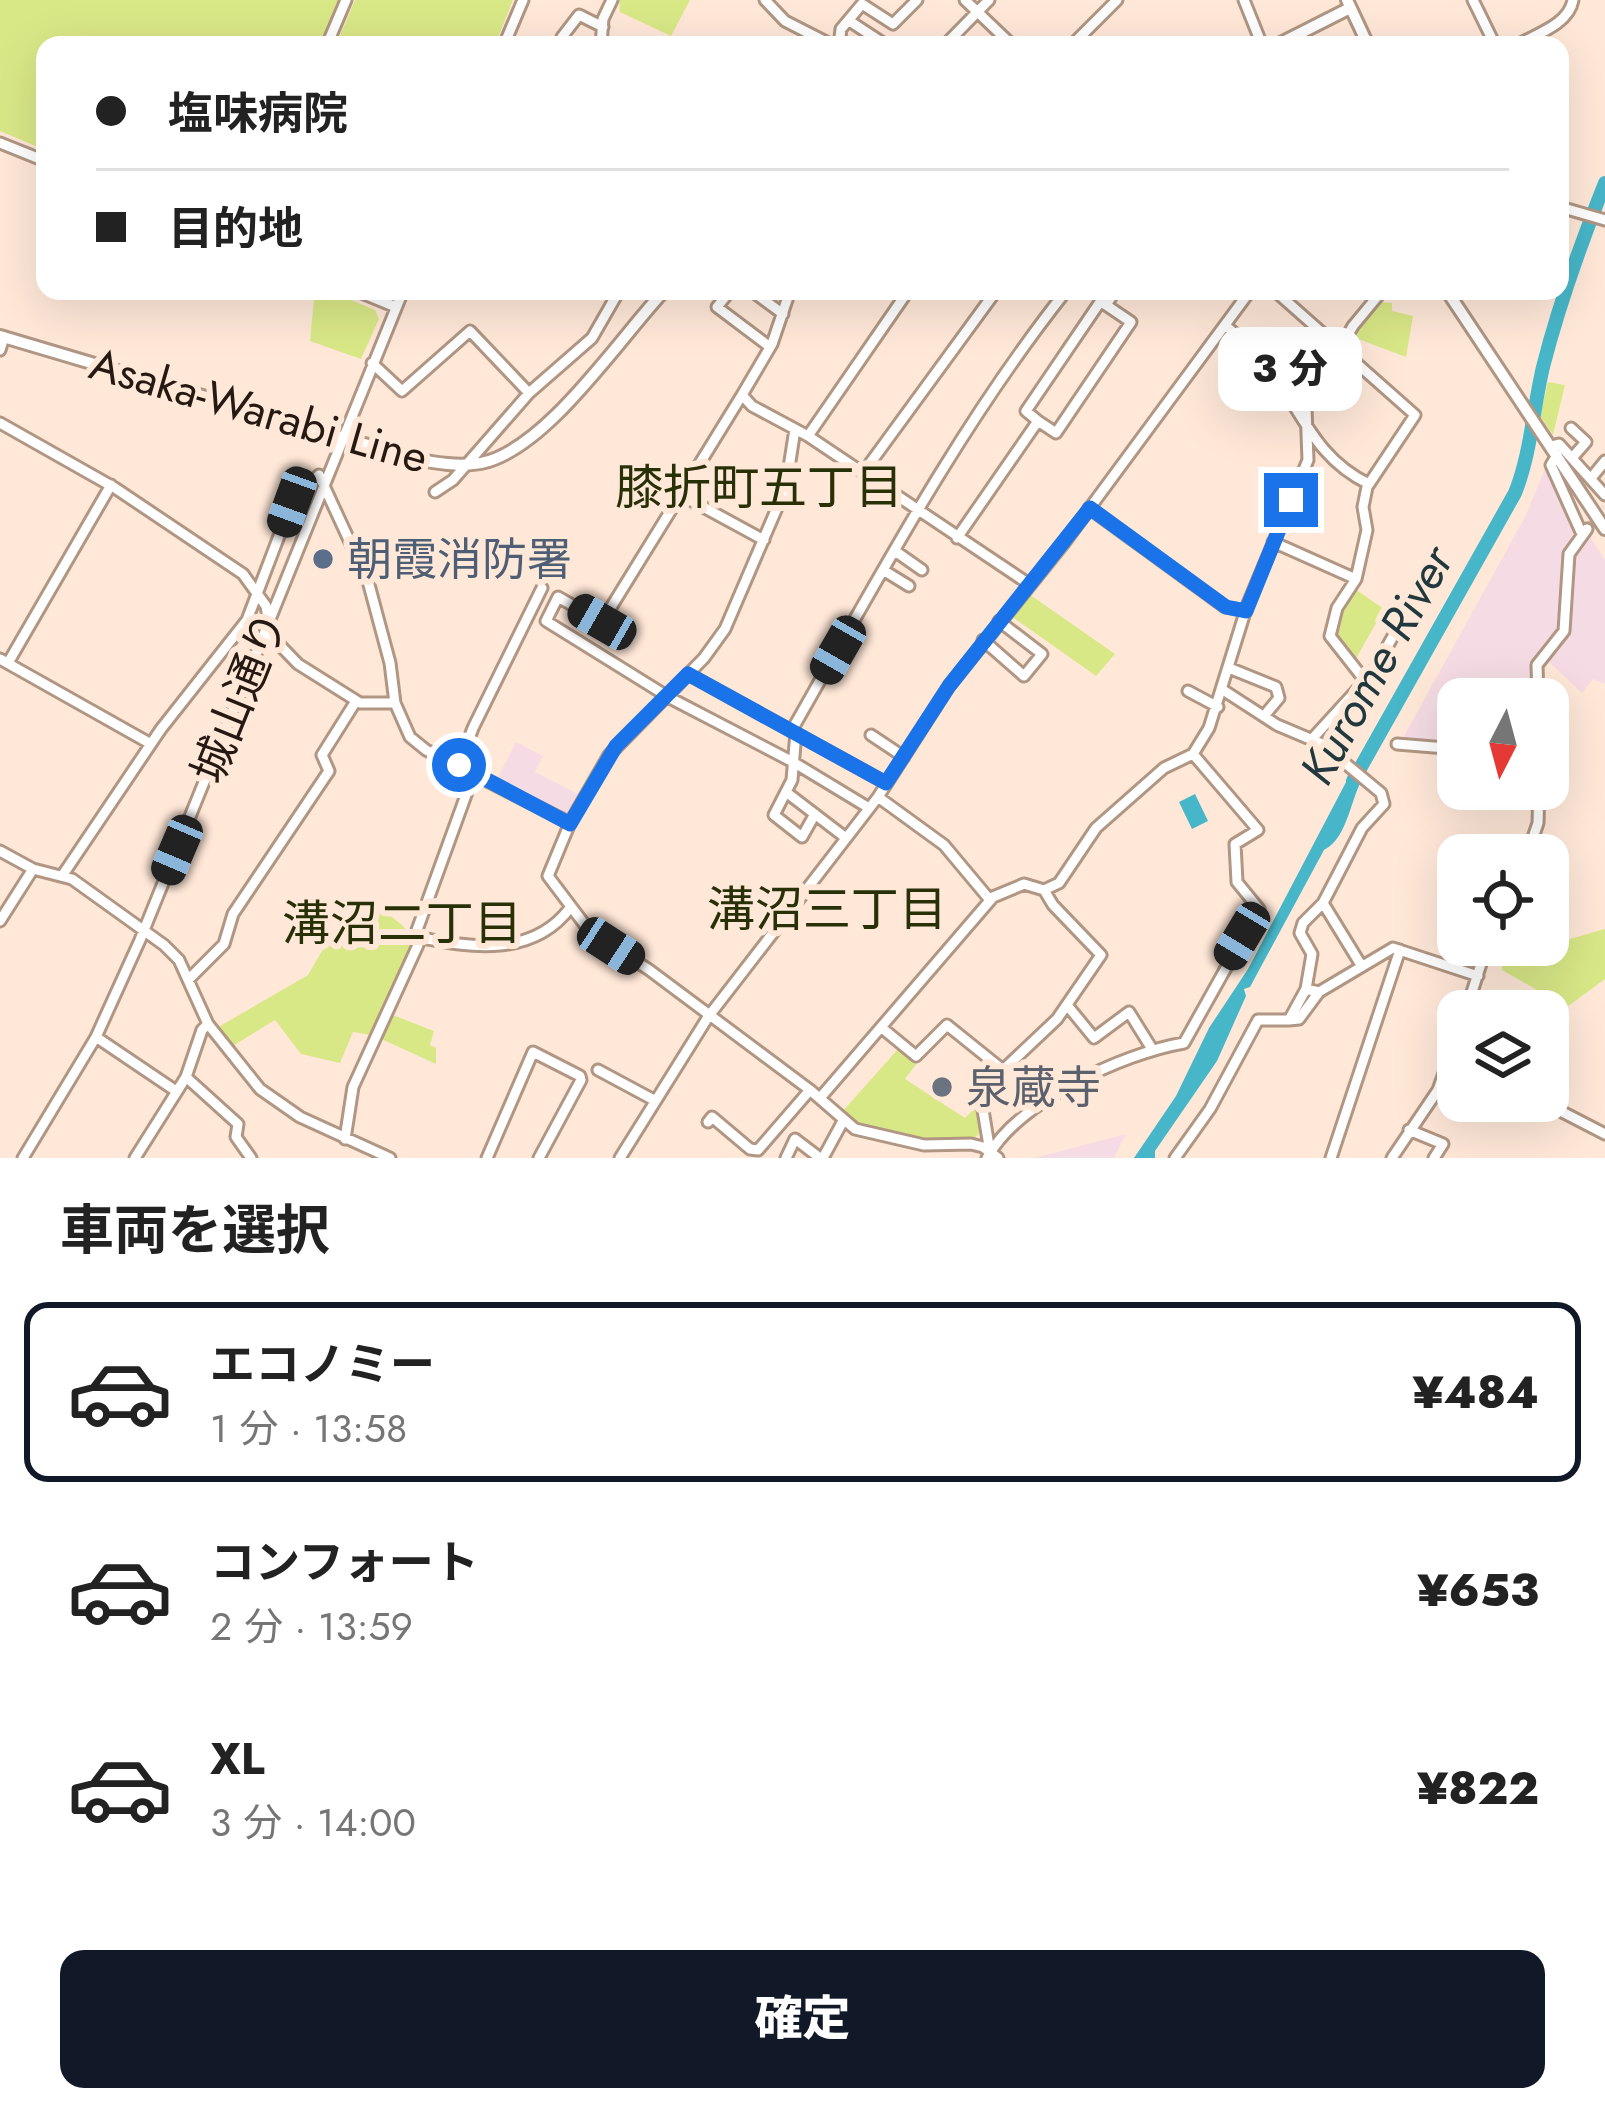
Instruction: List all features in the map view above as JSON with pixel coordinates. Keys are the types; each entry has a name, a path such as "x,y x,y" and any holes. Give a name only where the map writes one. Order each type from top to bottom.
{"main road":[{"path":"1293,36 1348,4 1364,36"},
{"name":"Asaka-Warabi Line","path":"1,341 415,459 466,464 502,456 541,431 656,300"},
{"path":"1453,300 1605,529"}],"street":[{"path":"331,36 346,0"},
{"path":"508,36 523,0"},
{"path":"602,36 612,0"},
{"path":"765,0 784,21 816,36"},
{"path":"839,36 862,4 893,25 917,0"},
{"path":"965,0 1003,36"},
{"path":"954,36 989,0"},
{"path":"1081,36 1117,0"},
{"path":"1244,0 1258,36"},
{"path":"1473,0 1491,36"},
{"path":"1534,36 1570,14 1573,0"},
{"path":"563,36 579,15 603,27"},
{"path":"850,22 872,36"},
{"path":"0,143 36,157"},
{"path":"1569,210 1605,220"},
{"path":"379,300 396,307"},
{"name":"城山通り","path":"23,1158 96,1037 144,932 399,300"},
{"path":"435,493 529,393 592,338 610,300"},
{"path":"723,300 718,307 770,347"},
{"path":"764,300 782,314"},
{"path":"787,300 770,347 602,622 558,597 546,621 666,695 794,762 869,808"},
{"path":"808,436 902,300"},
{"path":"863,472 989,300"},
{"path":"815,814 802,837 774,815 792,780 794,731 919,510 1026,343 1059,300"},
{"path":"1106,305 1109,300"},
{"path":"620,1158 708,1017 878,797 983,640 1090,508 1243,300"},
{"path":"1285,300 1415,415 1369,484 1356,579 1337,608 1330,636 1367,683"},
{"path":"820,1098 990,900 1024,884 1045,890 1059,883 1096,828 1164,768 1193,754 1218,706 1246,611 1308,460 1306,408 1353,326 1375,300"},
{"path":"1100,302 1106,305 1131,322 1055,434 1026,411 1100,302"},
{"path":"1225,325 1261,358 1343,472 1369,484"},
{"path":"372,363 402,391 470,331 529,393"},
{"path":"742,395 752,406 808,436 1030,584"},
{"path":"957,538 1038,422"},
{"path":"0,423 111,485 243,574 259,594 270,618 271,636 284,652 356,701 395,703"},
{"path":"1570,428 1586,442 1572,458"},
{"path":"795,429 786,487 725,629 688,674 616,746 547,873 591,933 810,1090 855,1129 924,1144 970,1144 991,1156"},
{"path":"1537,678 1536,670 1564,632 1569,554 1584,530 1552,465 1559,444 1605,495"},
{"path":"1592,477 1605,461"},
{"path":"62,876 152,744 247,620 292,502 319,475 368,581 390,663 395,703 410,737 426,750 570,824"},
{"path":"111,485 4,661 152,744"},
{"path":"682,496 764,540"},
{"path":"1090,508 1226,607 1246,611"},
{"path":"1274,542 1356,579"},
{"path":"895,551 922,569"},
{"path":"884,570 909,586"},
{"path":"459,765 542,589"},
{"path":"1312,739 1367,683 1402,620"},
{"path":"983,640 1024,676 1042,655 998,621"},
{"path":"1229,668 1276,687 1279,698 1264,716"},
{"path":"688,674 886,783"},
{"path":"1188,691 1218,706"},
{"path":"1222,691 1312,739 1382,793 1384,804 1363,828 1323,903 1303,923 1300,932 1312,954 1306,989 1289,1020"},
{"path":"189,979 224,944 233,914 329,771 322,755 356,701"},
{"path":"871,735 904,758"},
{"path":"1397,744 1437,747"},
{"path":"991,1156 1005,1133 1052,1099 1152,1048 1184,1043 1258,908 1237,882 1235,844 1258,830 1193,754"},
{"path":"345,1139 353,1087 418,945 416,930 474,772"},
{"path":"786,792 846,838"},
{"path":"878,797 944,845 990,900"},
{"path":"0,851 33,869 62,876 179,960 208,1024 260,1089 300,1117 390,1158"},
{"path":"0,921 33,869"},
{"path":"991,1156 982,1104 1004,1070 1067,1006 1101,956 1053,905 1045,890"},
{"path":"1323,903 1361,964"},
{"path":"417,937 488,948 514,944 554,928 570,908"},
{"path":"1174,1158 1210,1109 1258,1020 1299,1019 1318,992 1393,948 1478,976"},
{"path":"1331,1158 1400,950"},
{"path":"1473,990 1481,966"},
{"path":"1306,989 1318,992"},
{"path":"1067,1006 1094,1038 1129,1012 1152,1048"},
{"path":"135,1158 186,1077 208,1024"},
{"path":"882,1028 916,1056 947,1025 1004,1070"},
{"path":"96,1037 176,1091"},
{"path":"487,1158 533,1052 581,1080 539,1158"},
{"path":"598,1070 654,1100"},
{"path":"186,1077 238,1124 236,1137 250,1158"},
{"path":"708,1122 712,1117 750,1149 758,1150 810,1090"},
{"path":"1392,1158 1437,1091"},
{"path":"1569,1115 1605,1134"},
{"path":"786,1158 796,1139 822,1158 843,1121"},
{"path":"1409,1130 1443,1144 1434,1158"},
{"path":"353,1158 357,1144"}],"shaded area":[{"path":"1547,464 1575,528 1564,554 1563,624 1536,656 1531,678 1437,678 1437,745 1414,743 1404,736 1525,517"},
{"path":"1587,532 1605,560 1605,684 1593,679 1582,693 1545,658 1570,625 1572,554"},
{"path":"516,742 543,756 535,772 580,795 570,815 565,817 496,781"},
{"path":"1126,1134 1114,1158 1034,1158"}],"green space":[{"path":"0,0 339,0 325,36 36,36 36,146 0,131"},
{"path":"355,0 513,0 499,36 340,36"},
{"path":"619,0 690,0 671,36 620,12"},
{"path":"314,300 351,300 375,310 379,319 361,359 310,341"},
{"path":"1378,302 1392,303 1392,311 1413,316 1406,357 1353,337"},
{"path":"1548,382 1565,385 1553,435 1540,416"},
{"path":"1355,589 1384,609 1354,662 1336,626"},
{"path":"1029,594 1115,654 1096,676 1011,616"},
{"path":"361,899 393,918 417,944 376,1036 353,1032 340,1063 301,1054 275,1020 231,1047 215,1029 308,975 350,903"},
{"path":"1605,929 1605,979 1569,1006 1569,990 1537,990 1502,970 1502,966 1569,966 1569,939"},
{"path":"390,1014 434,1031 430,1045 436,1048 436,1064 379,1038"},
{"path":"899,1048 917,1063 905,1079 965,1118 975,1108 980,1132 973,1141 886,1136 841,1113"}],"water":[{"path":"1355,765 1365,774 1344,826 1324,850 1250,987 1244,989 1246,996 1217,1061 1155,1151 1155,1158 1134,1158 1176,1096 1209,1028 1248,969"},
{"path":"1195,794 1208,821 1192,829 1179,802"}],"waterway":[{"name":"Kurome River","path":"1569,280 1605,183"},
{"name":"Kurome River","path":"1353,781 1515,493 1563,300"}],"tunnel":[{"path":"1587,529 1605,508"}],"place":[{"name":"朝霞消防署","path":"323,559"},
{"name":"泉蔵寺","path":"942,1087"}],"district":[{"name":"膝折町五丁目","path":"759,487"},
{"name":"溝沼三丁目","path":"827,909"},
{"name":"溝沼二丁目","path":"402,923"}],"route":[{"path":"459,765 570,824 616,746 688,674 694,674 886,783 949,686 1090,508 1226,607 1246,611 1291,500"}]}
